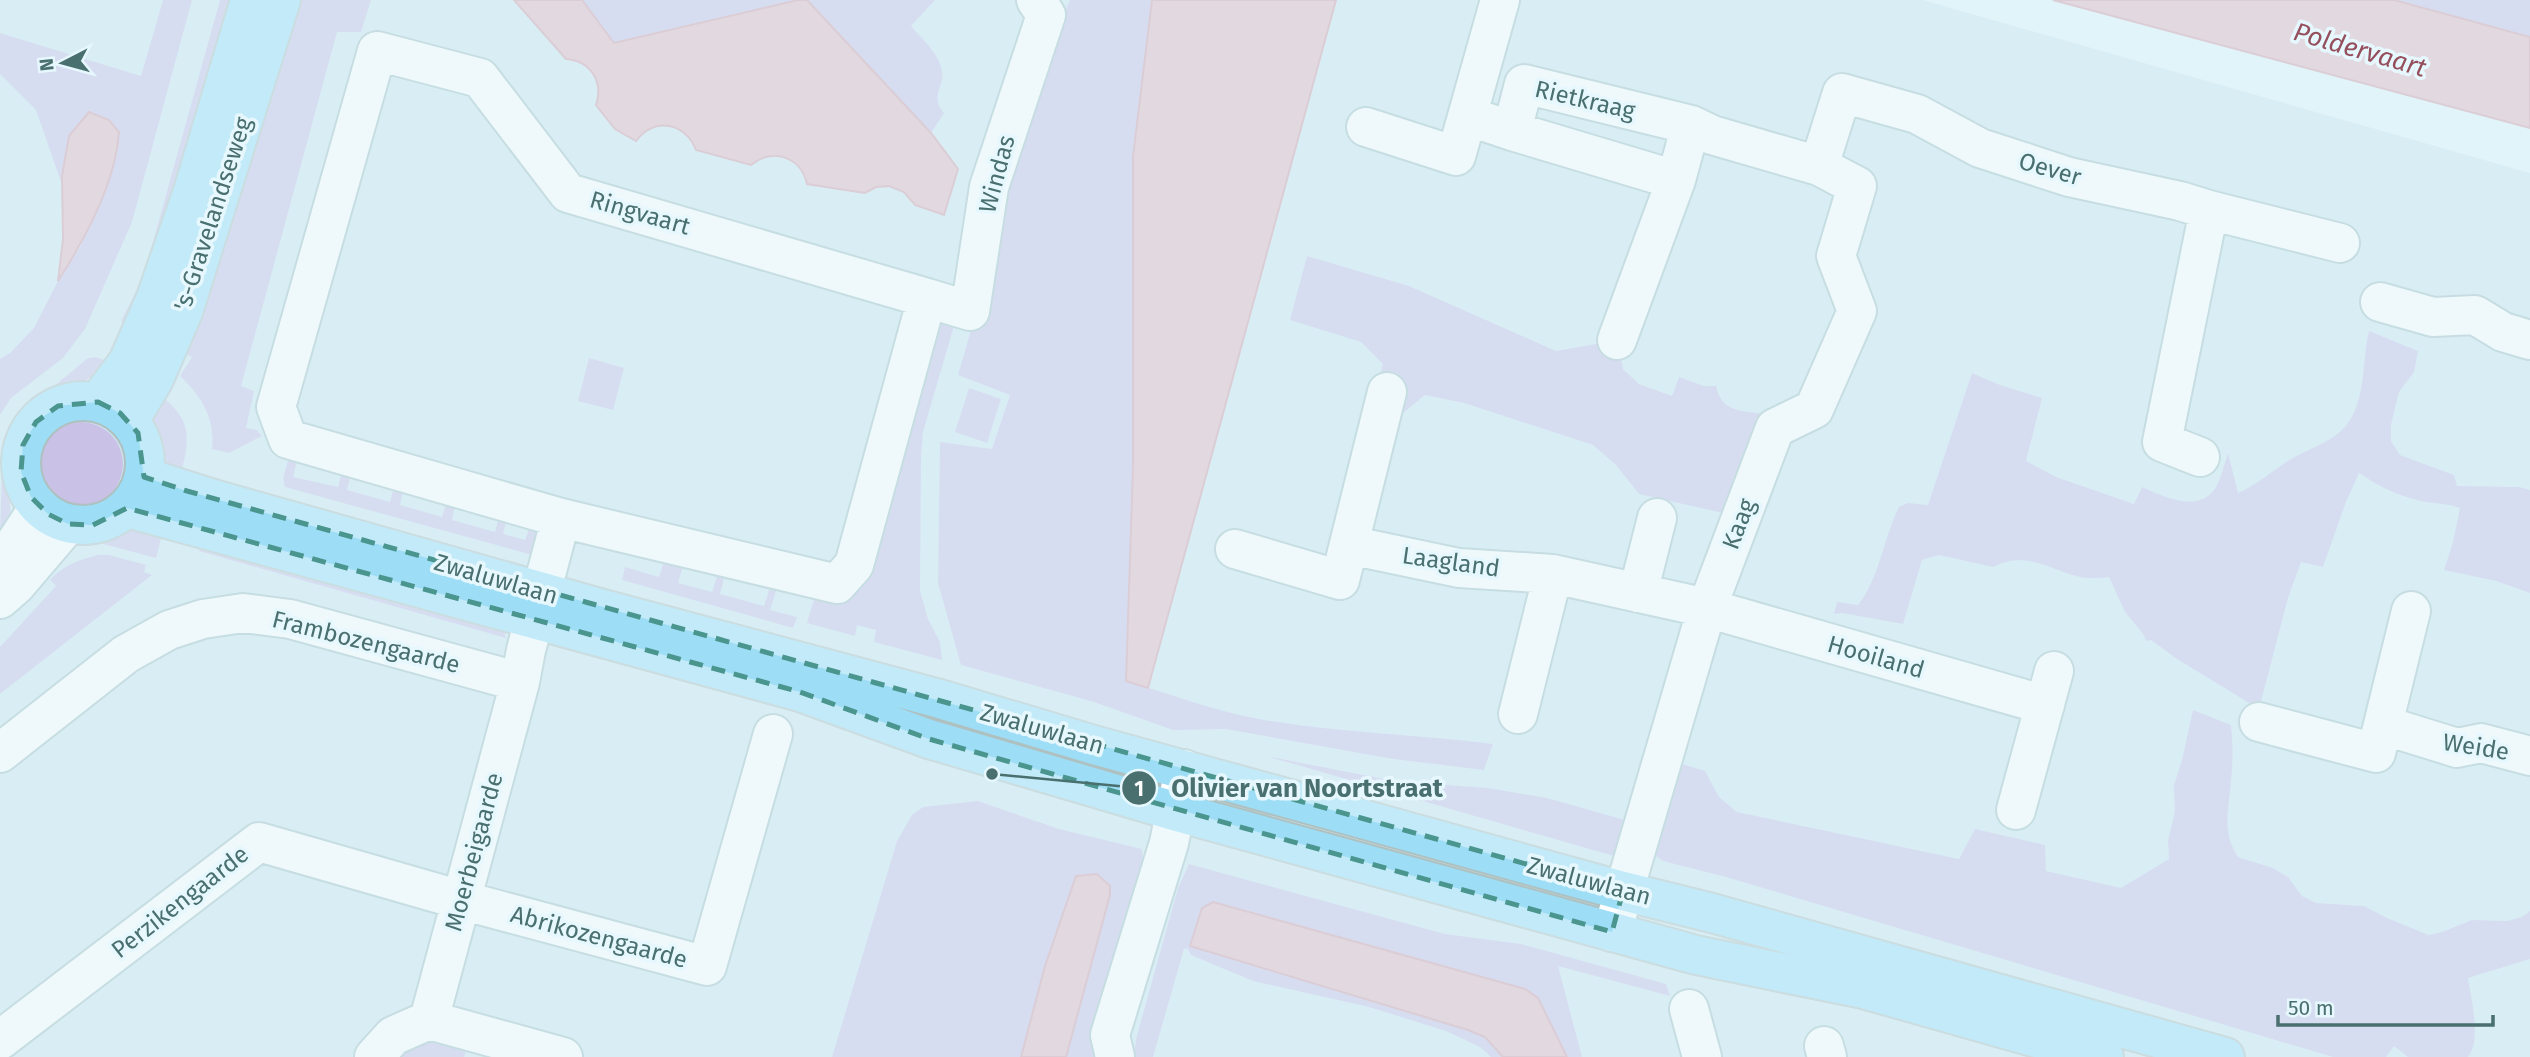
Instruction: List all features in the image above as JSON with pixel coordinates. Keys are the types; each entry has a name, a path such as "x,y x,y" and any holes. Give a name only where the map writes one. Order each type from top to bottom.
{"main road":[{"name":"'s-Gravelandseweg","path":"113,412 128,362 156,298 194,188 250,0"},
{"name":"'s-Gravelandseweg","path":"113,412 154,379 183,312 281,0"},
{"path":"71,402 113,412 144,447 145,462 135,492 117,516 93,525 54,515 25,484 21,472 23,445 36,422 58,406 71,402"},
{"name":"Zwaluwlaan","path":"135,492 538,605 948,701 1184,769 2225,1057"},
{"name":"Zwaluwlaan","path":"538,605 800,692 929,739 1174,811 1696,955 1863,989 2104,1057"}],"street":[{"name":"Windas","path":"927,298 970,311 989,187 1046,15 1036,0"},
{"path":"1366,127 1456,156 1500,0"},
{"name":"Ringvaart","path":"377,51 480,78 569,193 927,298 854,565 837,584 561,518 288,439 276,407 377,51"},
{"name":"Rietkraag","path":"1511,131 1524,84 1691,125 1712,135 1819,166"},
{"name":"Oever","path":"1819,166 1842,93 1917,114 1980,148 2069,177 2180,201 2340,243"},
{"name":"Rietkraag","path":"1468,116 1676,180"},
{"path":"1617,340 1676,180 1691,125"},
{"name":"Kaag","path":"1612,932 1707,608 1776,428 1814,409 1857,311 1836,256 1857,186 1819,166"},
{"path":"2200,457 2162,442 2209,210"},
{"path":"2380,302 2433,317 2475,316 2503,332 2530,340"},
{"path":"1236,549 1340,580 1387,392"},
{"path":"0,560 16,542 54,515"},
{"path":"0,599 16,585 54,515"},
{"path":"538,605 561,518"},
{"path":"1638,593 1657,518"},
{"name":"Laagland","path":"1349,545 1459,568 1553,574 1707,608"},
{"path":"1518,714 1553,574"},
{"name":"Moerbeigaarde","path":"429,1020 520,682 538,605"},
{"name":"Hooiland","path":"1707,608 2049,688 2016,810"},
{"path":"2259,722 2376,752 2411,611"},
{"name":"Frambozengaarde","path":"0,753 126,654 169,630 203,619 243,613 290,619 520,682"},
{"name":"Weide","path":"2383,725 2457,748 2481,743 2530,756"},
{"name":"Abrikozengaarde","path":"461,900 707,966 773,734"},
{"path":"1115,1057 1110,1035 1169,843 1184,769"},
{"name":"Perzikengaarde","path":"0,1040 259,842 461,900"},
{"path":"1689,1009 1702,1057"},
{"path":"374,1057 393,1036 429,1020 563,1057"},
{"path":"0,1048 7,1057"}],"highlighted area":[{"path":"98,402 120,413 138,433 144,477 187,491 1623,891 1612,932 929,739 800,692 127,508 93,525 68,524 48,514 31,497 21,472 23,445 36,422 58,406"}],"shaded area":[{"path":"0,0 1923,0 2530,173 2530,1057 0,1057"},
{"path":"163,0 192,0 132,222 85,329 63,358 11,398 0,415 0,359 10,353 34,328 58,281 80,247 118,152 62,176 62,185 36,110 0,74 0,33 141,76"},
{"path":"220,0 229,0 233,5 135,328 121,321 143,278"},
{"path":"289,0 371,0 361,32 337,32 241,386 254,391 246,428 257,430 262,436 229,453 212,449 209,418 201,400 180,376 192,357 179,351"},
{"path":"582,0 798,0 614,43"},
{"path":"807,0 935,0 911,26 934,52 942,71 938,101 944,113 931,133"},
{"path":"1070,0 1152,0 1141,92 1126,681 1254,718 1314,727 1493,744 1484,770 1393,759 1226,729 1173,730 1094,702 961,665 938,583 940,442 992,449 1010,395 958,375 980,299 998,194 1047,52"},
{"path":"2394,0 2530,0 2530,37 2514,32"},
{"path":"1307,256 1409,286 1556,351 1596,344 1600,334 1619,345 1623,369 1639,384 1672,396 1679,377 1704,386 1716,386 1722,401 1727,405 1762,414 1723,513 1639,494 1616,465 1593,445 1464,403 1425,395 1403,413 1396,435 1366,427 1383,364 1361,342 1290,320"},
{"path":"937,319 954,326 923,432 920,591 928,619 940,642 942,660 874,642 876,630 857,625 855,636 807,623 814,599 834,604 859,589 933,324"},
{"path":"2369,331 2418,351 2414,372 2399,392 2391,425 2391,441 2400,455 2454,475 2457,486 2519,487 2530,490 2530,593 2496,581 2444,570 2460,508 2404,496 2359,473 2323,567 2301,562 2288,598 2259,709 2151,640 2146,641 2125,612 2109,577 2080,577 2027,561 2016,560 1993,567 1939,555 1922,560 1903,624 1842,613 1834,614 1837,602 1858,605 1865,594 1899,507 1908,503 1928,505 1972,373 2042,398 2026,461 2056,477 2134,504 2142,487 2169,498 2189,502 2207,497 2214,490 2228,453 2238,493 2339,433 2350,420 2359,399"},
{"path":"96,357 109,362 97,373 78,383 54,386 88,358"},
{"path":"589,358 624,368 613,410 578,401"},
{"path":"969,388 1001,399 987,443 955,432"},
{"path":"158,394 177,412 186,430 186,451 180,476 163,459 154,440 153,418"},
{"path":"73,422 89,422 105,429 116,440 123,456 120,480 111,494 89,506 73,506 57,499 46,488 39,472 39,456 46,440 57,429"},
{"path":"290,454 298,457 293,477 338,487 343,468 352,471 347,490 390,502 395,483 404,486 400,505 442,517 448,498 456,500 452,520 495,532 500,513 508,514 503,534 525,540 532,521 541,524 536,556 285,487 283,478"},
{"path":"2,471 10,510 0,534"},
{"path":"131,529 163,531 156,558 103,544 104,540"},
{"path":"204,538 501,621 506,638 199,551"},
{"path":"98,555 109,555 146,565 144,572 152,575 0,694 0,647 56,586 50,580 55,575 72,564"},
{"path":"665,558 684,563 678,583 712,592 718,573 725,575 720,594 764,606 770,587 777,588 770,610 797,617 793,628 622,580 625,567 659,577"},
{"path":"2193,710 2231,725 2228,829 2238,857 2273,868 2288,877 2302,896 2316,903 2364,906 2429,935 2472,920 2507,921 2522,917 2530,911 2530,959 2468,978 2475,1030 2472,1050 2468,1057 2408,1057 2394,1046 2386,1057 2333,1057 1726,877 1663,861 1653,854 1679,763 1705,771 1719,797 1737,812 1959,859 1975,829 2045,845 2046,871 2121,888 2169,859 2168,840 2175,811 2174,785"},
{"path":"1266,756 1394,781 1488,788 1547,798 1632,822 1621,858"},
{"path":"978,801 1059,829 1142,849 1138,890 1098,1057 1066,1057 1110,895 1045,966 1021,1057 832,1057 897,841 912,815 923,807"},
{"path":"1189,864 1445,934 1521,944 1666,984 1670,996 1558,966 1582,1057 1567,1057 1538,998 1202,909 1190,946 1468,1030 1485,1037 1503,1057 1491,1057 1480,1047 1446,1031 1369,1007 1253,981 1191,955 1187,948 1184,949 1153,1057 1134,1057 1136,1039 1178,888"},
{"path":"430,1041 467,1047 464,1057 396,1057 416,1044"}],"water":[{"path":"514,0 582,0 614,43 807,0 931,133 958,169 944,215 915,205 904,192 889,186 876,187 865,193 807,184 799,167 785,158 768,157 751,165 696,150 685,134 669,126 652,128 636,141 615,129 596,105 598,88 588,68 566,59"},
{"path":"1152,0 1336,0 1148,688 1126,681 1133,467 1133,157"},
{"name":"Poldervaart","path":"2053,0 2394,0 2530,37 2530,128"},
{"path":"89,112 109,120 119,132 117,151 98,210 58,281 63,239 62,176 69,136"},
{"path":"1097,874 1110,886 1110,895 1066,1057 1021,1057 1045,966 1076,876"},
{"path":"1213,902 1525,989 1538,998 1567,1057 1503,1057 1485,1037 1468,1030 1190,946 1202,908"}],"place":[{"name":"Olivier van Noortstraat","path":"992,774"}]}
